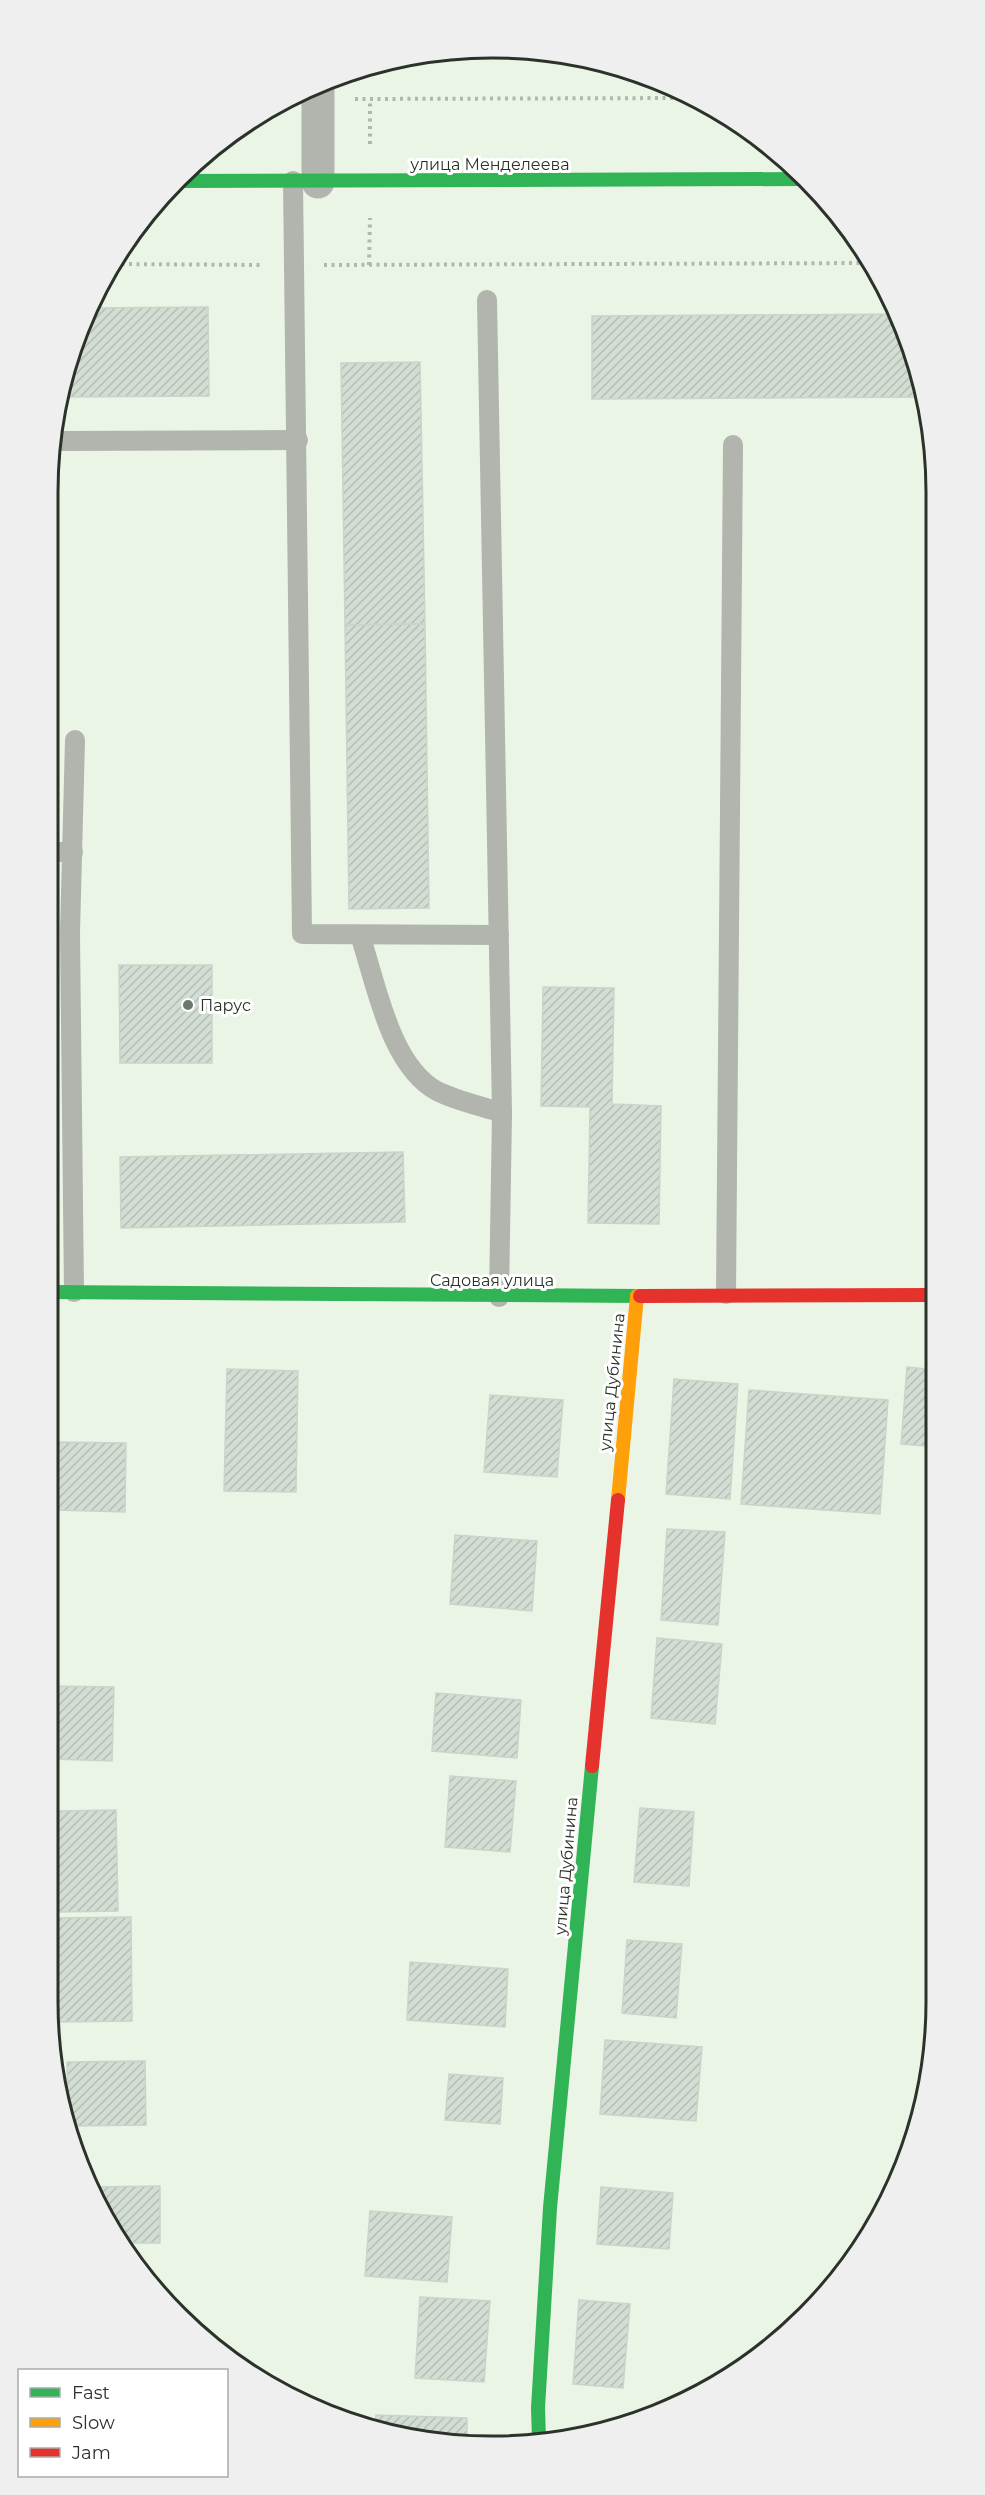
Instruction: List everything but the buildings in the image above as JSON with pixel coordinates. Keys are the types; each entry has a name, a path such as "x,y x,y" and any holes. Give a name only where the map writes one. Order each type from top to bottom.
{"street":[{"path":"305,181 317,96"},
{"name":"улица Менделеева","path":"191,181 791,178"},
{"name":"Садовая улица","path":"58,1292 499,1297 726,1294 926,1295"},
{"name":"улица Дубинина","path":"538,2434 550,2208 637,1296"}],"lane":[{"path":"305,181 294,265 298,440 302,934 499,935"},
{"path":"488,300 502,1113 499,1297"},
{"path":"61,441 298,440"},
{"path":"726,1294 733,445"},
{"path":"74,1292 70,933 75,740"},
{"path":"58,852 73,852"},
{"path":"360,935 398,1051 414,1074 437,1091 502,1113"}],"path":[{"path":"370,99 673,98"},
{"path":"124,264 860,263"}],"traffic: fast":[{"path":"191,181 792,179"},
{"path":"58,1292 640,1296"},
{"path":"539,2434 538,2408 550,2208 592,1766"}],"traffic: slow":[{"path":"618,1500 637,1296"}],"traffic: jam":[{"path":"640,1296 926,1295"},
{"path":"592,1766 618,1500"}],"place":[{"name":"Парус","path":"188,1005"}]}
